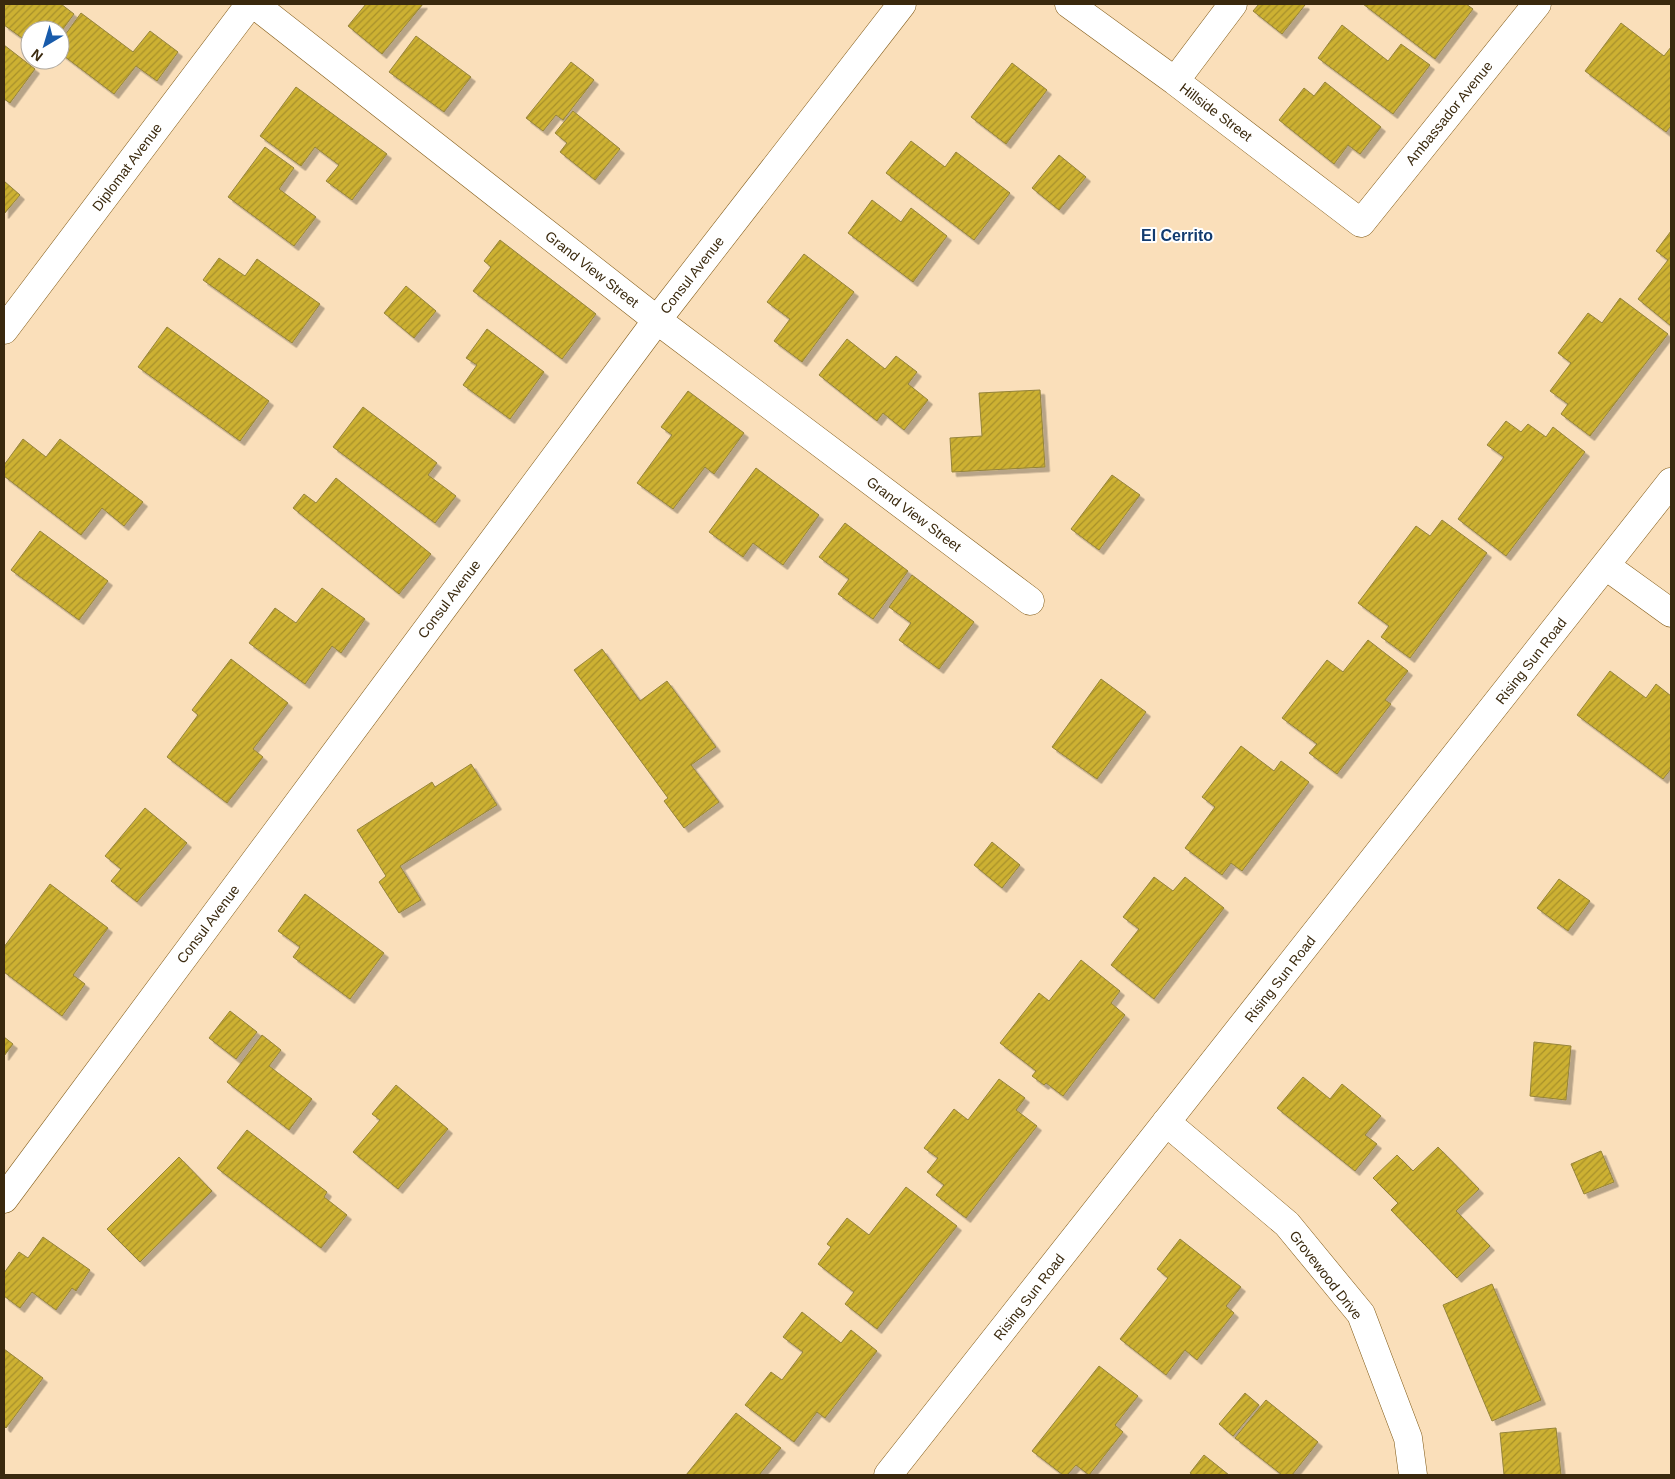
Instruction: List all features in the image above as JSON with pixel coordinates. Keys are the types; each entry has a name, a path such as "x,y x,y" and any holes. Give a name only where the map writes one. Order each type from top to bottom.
{"street":[{"name":"Diplomat Avenue","path":"4,330 250,4"},
{"name":"Grand View Street","path":"254,4 657,320 1030,602"},
{"name":"Consul Avenue","path":"4,1199 657,320 902,4"},
{"name":"Hillside Street","path":"1070,4 1362,223"},
{"path":"1175,81 1233,4"},
{"name":"Ambassador Avenue","path":"1362,223 1536,4"},
{"name":"Rising Sun Road","path":"888,1475 1671,482"},
{"path":"1606,566 1671,613"},
{"name":"Grovewood Drive","path":"1166,1122 1286,1224 1361,1314 1408,1438 1413,1475"}],"building":[{"path":"4,4 61,4 74,14 70,20 20,20 20,37 4,25"},
{"path":"366,4 423,4 382,54 348,26"},
{"path":"1259,4 1305,5 1282,34 1253,11"},
{"path":"1363,4 1466,4 1473,9 1435,59"},
{"path":"81,13 133,52 150,31 178,52 157,81 136,66 114,94 70,61 70,28"},
{"path":"1621,23 1664,56 1671,47 1671,126 1666,132 1585,71"},
{"path":"1342,25 1388,61 1401,44 1430,65 1393,114 1318,58"},
{"path":"416,36 471,77 444,112 389,72"},
{"path":"4,45 20,57 20,70 34,70 10,103 4,99"},
{"path":"571,62 594,80 563,120 556,115 543,131 526,118"},
{"path":"1012,63 1047,90 1006,144 971,117"},
{"path":"1325,82 1381,127 1360,154 1348,145 1334,164 1279,120 1304,88 1314,96"},
{"path":"296,87 387,154 352,200 326,181 339,165 315,147 301,166 260,136"},
{"path":"573,111 620,149 595,180 560,152 567,143 555,133"},
{"path":"911,141 945,167 956,152 1010,193 974,240 886,173"},
{"path":"265,147 294,168 279,189 316,217 294,246 228,197"},
{"path":"1059,155 1086,177 1059,210 1032,188"},
{"path":"4,181 20,195 4,214"},
{"path":"872,200 901,222 911,208 947,236 913,282 848,233"},
{"path":"1671,231 1671,326 1638,299 1668,260 1656,251"},
{"path":"500,240 596,314 562,359 473,291 491,267 484,261"},
{"path":"804,254 854,292 802,362 774,341 790,319 767,302"},
{"path":"219,258 245,276 257,259 320,304 292,343 203,280"},
{"path":"406,286 436,311 414,338 384,313"},
{"path":"1620,298 1668,334 1590,436 1561,414 1568,404 1550,391 1571,363 1558,353 1588,313 1602,323"},
{"path":"167,327 269,401 240,441 138,367"},
{"path":"487,329 544,372 510,419 463,385 477,365 466,358"},
{"path":"847,339 885,369 896,356 917,372 908,384 928,400 904,430 883,413 877,421 819,375"},
{"path":"1040,390 1045,467 952,472 950,438 982,436 979,393"},
{"path":"688,391 744,433 714,474 705,467 673,509 637,483 672,435 661,427"},
{"path":"363,407 437,463 428,475 456,496 435,523 333,447"},
{"path":"1506,421 1521,432 1528,424 1546,437 1553,427 1585,452 1506,556 1458,519 1504,457 1487,445"},
{"path":"23,439 46,457 60,439 143,502 124,526 102,508 81,535 4,476 4,465"},
{"path":"756,468 819,515 783,565 753,543 743,557 709,532"},
{"path":"1112,475 1140,495 1099,550 1071,529"},
{"path":"336,478 431,554 399,594 293,508 304,494 316,503"},
{"path":"1442,520 1487,553 1410,658 1381,637 1389,626 1358,603 1416,526 1430,536"},
{"path":"845,523 908,571 873,619 838,594 849,579 819,557"},
{"path":"40,531 108,581 79,620 11,570"},
{"path":"912,575 974,622 939,669 899,640 911,623 889,607"},
{"path":"322,588 365,619 341,653 332,646 305,684 249,643 275,608 296,623"},
{"path":"1368,640 1408,671 1385,700 1391,704 1337,774 1309,753 1317,744 1282,718 1327,660 1343,672"},
{"path":"602,649 640,701 667,681 716,747 691,765 719,802 684,828 664,801 668,798 574,670"},
{"path":"231,659 288,703 253,749 263,757 227,803 167,757 198,715 192,710"},
{"path":"1610,671 1646,698 1656,684 1671,696 1671,769 1663,779 1577,715"},
{"path":"1101,679 1146,712 1097,779 1052,747"},
{"path":"1241,746 1274,771 1281,761 1309,782 1242,871 1231,863 1222,875 1185,848 1215,807 1202,797"},
{"path":"471,764 497,805 400,866 421,900 399,913 379,882 386,876 357,830 432,782 435,787"},
{"path":"145,808 187,843 137,902 111,881 121,869 105,856"},
{"path":"992,842 1020,865 1002,888 974,865"},
{"path":"1154,877 1173,891 1185,877 1224,908 1154,999 1111,965 1139,929 1123,917"},
{"path":"1559,879 1590,901 1568,931 1537,908"},
{"path":"50,884 108,928 73,975 85,984 62,1016 4,972 4,947"},
{"path":"305,894 384,953 350,999 293,957 300,947 278,931"},
{"path":"1081,960 1120,991 1111,1003 1125,1015 1063,1096 1046,1083 1044,1085 1032,1076 1036,1071 1000,1043 1039,993 1049,1001"},
{"path":"230,1011 257,1032 236,1059 209,1038"},
{"path":"262,1035 281,1050 269,1066 312,1099 289,1130 227,1082"},
{"path":"4,1037 13,1044 4,1056"},
{"path":"1534,1042 1571,1046 1566,1100 1530,1096"},
{"path":"1303,1077 1330,1099 1342,1084 1381,1116 1365,1135 1377,1144 1355,1171 1277,1108"},
{"path":"999,1079 1025,1098 1016,1110 1037,1126 966,1218 936,1195 944,1185 927,1172 938,1158 924,1148 954,1109 968,1120"},
{"path":"396,1085 448,1129 398,1189 353,1152 380,1120 372,1114"},
{"path":"247,1130 327,1192 324,1197 347,1215 321,1248 217,1168"},
{"path":"1438,1147 1479,1189 1456,1211 1490,1246 1457,1278 1391,1210 1398,1203 1373,1178 1397,1155 1413,1171"},
{"path":"1601,1151 1614,1182 1584,1194 1571,1164"},
{"path":"179,1157 212,1191 140,1262 107,1229"},
{"path":"906,1187 957,1226 877,1329 845,1304 854,1292 818,1264 831,1247 827,1244 847,1218 869,1235"},
{"path":"43,1237 90,1270 76,1291 72,1288 56,1310 32,1292 20,1308 4,1296 4,1273 19,1252 28,1258"},
{"path":"1180,1239 1241,1287 1226,1306 1234,1313 1197,1360 1185,1350 1166,1375 1120,1339 1168,1278 1157,1269"},
{"path":"1492,1284 1541,1400 1492,1421 1443,1305"},
{"path":"802,1312 841,1343 851,1330 877,1351 825,1418 817,1412 794,1442 745,1405 771,1372 782,1380 803,1352 783,1337"},
{"path":"4,1349 43,1378 6,1428 4,1426"},
{"path":"1099,1366 1138,1396 1115,1425 1123,1432 1089,1475 1076,1465 1067,1475 1063,1475 1032,1451"},
{"path":"1245,1393 1259,1405 1233,1436 1219,1424"},
{"path":"1266,1400 1318,1442 1292,1475 1282,1475 1235,1438"},
{"path":"736,1413 781,1448 759,1475 686,1475"},
{"path":"1556,1428 1561,1475 1504,1475 1500,1433"},
{"path":"1204,1455 1229,1475 1193,1475 1190,1473"}],"district":[{"name":"El Cerrito","path":"1177,235"}]}
